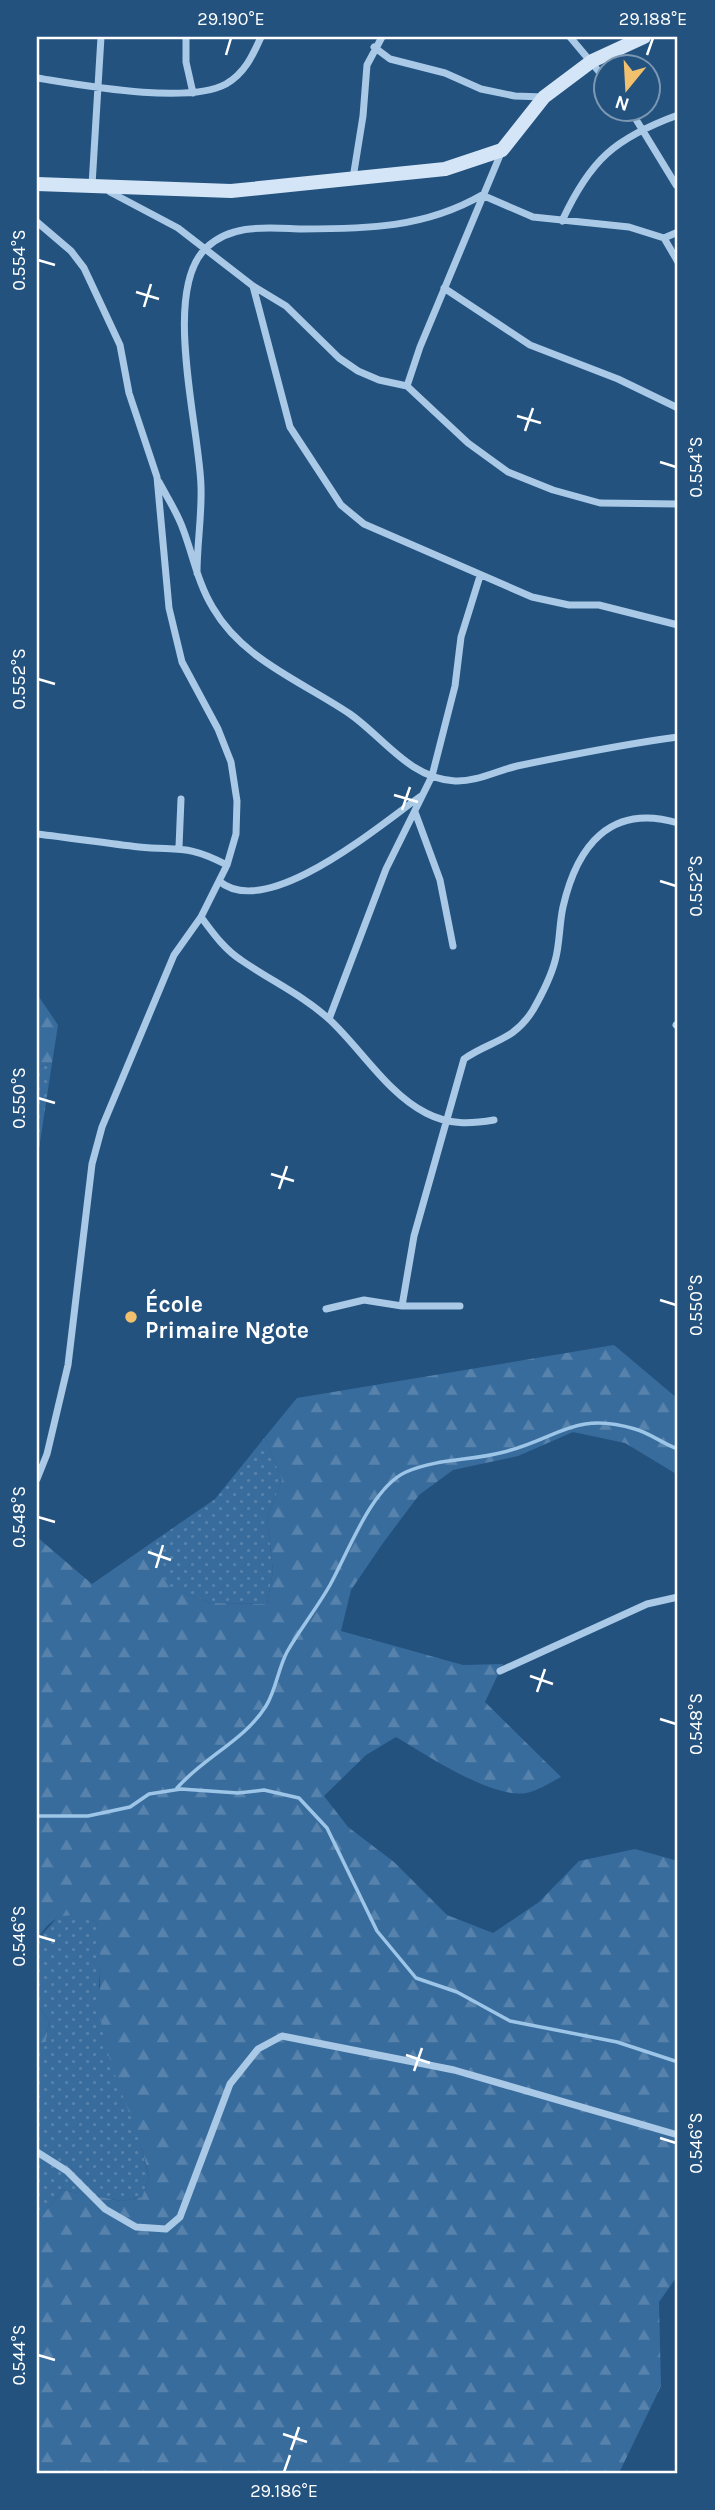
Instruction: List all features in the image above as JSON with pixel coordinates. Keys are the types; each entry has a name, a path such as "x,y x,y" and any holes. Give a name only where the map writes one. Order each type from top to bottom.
{"street":[{"path":"90,184 100,88 102,37"},
{"path":"186,37 186,62 193,93"},
{"path":"37,78 100,88 193,93 226,84 248,65 261,37"},
{"path":"352,180 363,116 367,65 374,47 382,37"},
{"path":"407,386 444,288 502,149 544,97 592,61 570,37"},
{"path":"612,52 644,37"},
{"path":"374,47 390,59 445,73 481,89 514,96 544,97"},
{"path":"562,221 584,176 610,151 644,128 678,116"},
{"path":"640,122 676,185"},
{"path":"37,184 231,191 445,169 502,149"},
{"path":"90,184 149,210 253,286 286,306 339,358 358,371 379,380 407,386 468,443 508,472 553,490 600,503 678,504"},
{"path":"482,195 508,209 562,221 629,227 663,238 678,232"},
{"path":"197,573 201,490 198,444 186,373 185,299 191,271 204,249 225,235 250,228 383,228 459,208 482,195"},
{"path":"37,222 71,251 84,268 120,345 130,393 157,477 183,526 197,573 213,610 249,649 279,673 352,715 400,758 432,776 454,781 476,779 501,770 564,756 678,737"},
{"path":"663,238 678,262"},
{"path":"253,286 290,426 341,505 364,524 532,597 569,605 599,605 678,625"},
{"path":"444,288 530,345 618,379 678,408"},
{"path":"37,1479 47,1454 68,1365 92,1164 102,1127 174,955 201,917 227,865 236,834 237,801 231,762 218,729 183,662 169,608 157,477"},
{"path":"329,1019 386,869 432,776 455,686 461,637 480,576"},
{"path":"219,881 233,890 247,891 270,888 299,877 331,859 422,796"},
{"path":"179,847 181,799"},
{"path":"414,811 440,880 453,946"},
{"path":"402,1306 414,1236 464,1059 508,1039 533,1010 555,961 563,906 581,857 600,832 627,818 663,819 678,823"},
{"path":"37,834 153,848 179,847 207,855 227,865"},
{"path":"201,917 222,944 239,959 281,983 329,1019 412,1105 448,1122 470,1124 495,1120"},
{"path":"326,1309 364,1300 402,1306 460,1306"},
{"path":"500,1671 647,1604 678,1597"},
{"path":"37,2152 67,2171 105,2209 136,2227 166,2229 180,2217 230,2084 258,2049 282,2036 454,2070 678,2135"}],"green space":[{"path":"37,994 58,1025 52,1063 37,1068"},
{"path":"52,1063 37,1162 37,1068"},
{"path":"614,1345 678,1399 678,1475 625,1443 573,1432 518,1456 453,1470 419,1495 383,1543 351,1590 341,1631 463,1665 503,1664 485,1702 561,1777 526,1793 495,1789 459,1774 396,1737 366,1755 324,1796 348,1827 394,1862 447,1915 493,1933 539,1902 579,1861 635,1849 678,1861 678,2275 659,2302 661,2386 619,2473 37,2473 37,2223 62,2190 122,2201 142,2197 149,2177 102,2028 100,1948 96,1922 78,1916 62,1916 49,1924 37,1940 37,1537 92,1584 144,1548 171,1588 211,1603 267,1604 273,1571 267,1518 282,1480 265,1437 297,1398"},
{"path":"265,1437 282,1480 267,1518 273,1571 267,1604 211,1603 170,1588 144,1548 215,1499"},
{"path":"78,1913 96,1922 102,1946 99,1986 149,2177 142,2197 122,2201 62,2190 37,2223 37,2049 46,2042 49,2022 37,2003 37,1940 58,1917"},
{"path":"37,2003 49,2022 46,2042 37,2049"}],"waterway":[{"path":"177,1788 247,1729 266,1706 287,1652 330,1585 371,1506 393,1480 418,1467 504,1452 567,1428 597,1423 635,1429 678,1449"},
{"path":"37,1816 88,1816 130,1807 149,1794 181,1789 238,1793 264,1790 299,1798 327,1828 377,1931 416,1978 457,1992 510,2021 617,2042 678,2062"}],"place":[{"name":"École Primaire Ngote","path":"131,1317"}]}
